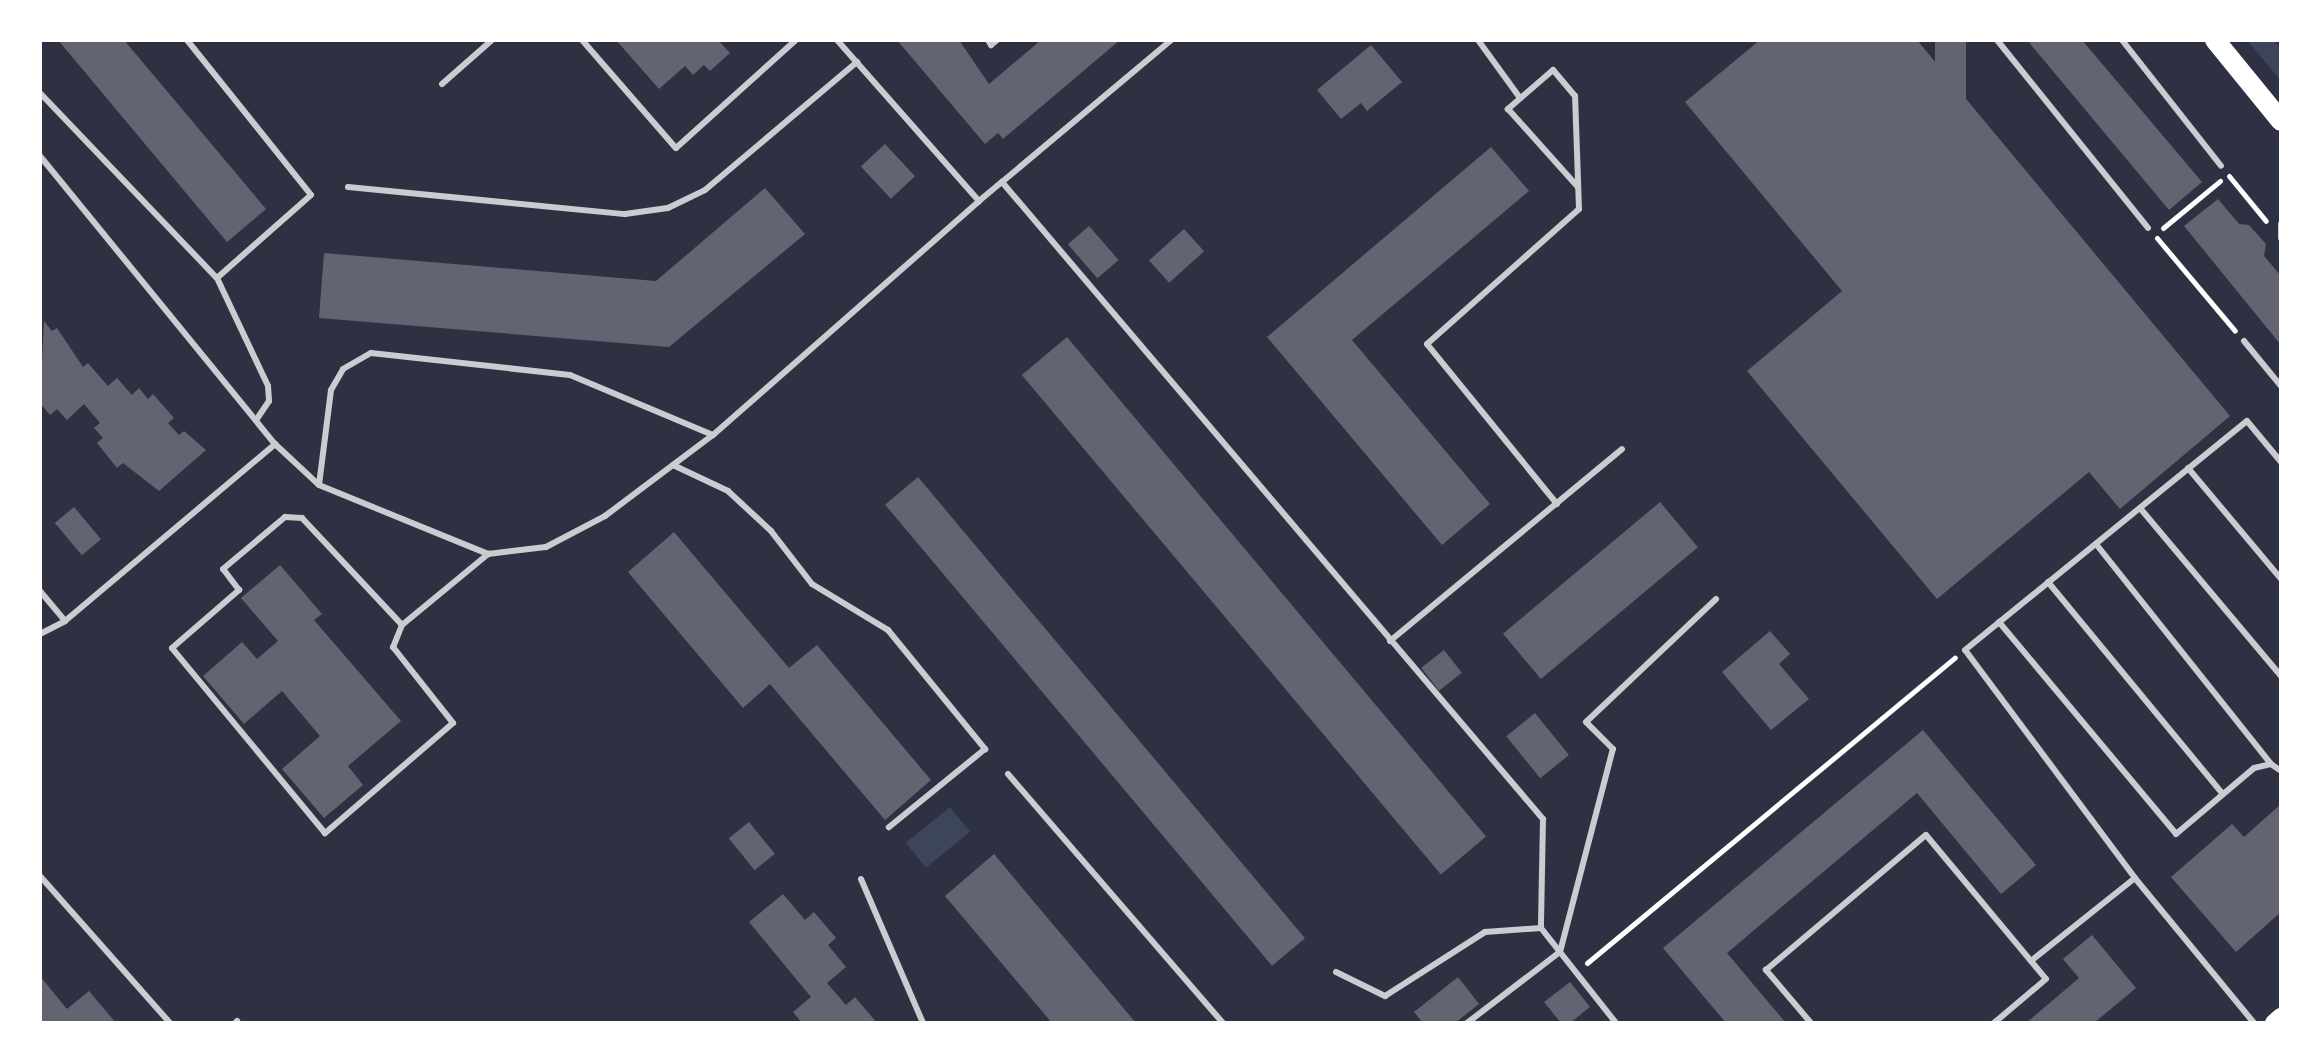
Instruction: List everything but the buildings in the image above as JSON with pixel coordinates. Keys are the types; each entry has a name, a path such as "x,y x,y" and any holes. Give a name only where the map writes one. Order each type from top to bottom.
{"highway":[{"path":"2215,40 2281,121"}],"main road":[{"path":"2274,1023 2281,1017"}],"lane":[{"path":"187,40 311,195 217,278"},
{"path":"442,84 492,40"},
{"path":"582,40 676,148 796,40"},
{"path":"837,40 979,201"},
{"path":"988,40 991,45 997,40"},
{"path":"40,156 275,444 319,485 488,554 546,547 569,538 713,435 979,201 1171,40"},
{"path":"1478,40 1520,98"},
{"path":"1997,40 2148,228"},
{"path":"2122,40 2221,166"},
{"path":"348,187 625,214 668,208 705,190 857,62"},
{"path":"1557,504 1427,344 1579,209 1575,96 1553,70 1508,109 1578,187"},
{"path":"40,93 217,278 268,386 269,401 257,419"},
{"path":"1002,182 1543,819 1541,928 1616,1023"},
{"path":"2279,236 2281,224"},
{"path":"2244,341 2281,386"},
{"path":"319,485 331,390 343,369 371,353 570,375 713,435"},
{"path":"2254,1023 2135,878 1965,650 2247,421 2281,462"},
{"path":"40,634 65,621 275,444"},
{"path":"1390,641 1622,449"},
{"path":"673,465 728,491 771,531 812,584 888,630 985,749 889,827"},
{"path":"2188,468 2281,579"},
{"path":"2140,508 2281,676"},
{"path":"402,625 302,518 285,517 223,569 239,590 172,648 325,833 453,723 393,647 402,625 488,554"},
{"path":"2096,544 2271,764 2281,771"},
{"path":"2048,582 2222,793"},
{"path":"40,591 65,621"},
{"path":"1467,1023 1560,952 1613,749 1586,722 1716,599"},
{"path":"1999,622 2176,834 2254,768 2271,764"},
{"path":"1008,774 1223,1023"},
{"path":"1811,1023 1766,970 1926,835 2046,979 1994,1023"},
{"path":"40,876 170,1023"},
{"path":"2031,961 2135,878"},
{"path":"861,879 923,1023"},
{"path":"1336,972 1385,996 1485,932 1541,928"}],"path":[{"path":"2221,166 2279,236"},
{"path":"2155,235 2227,175"},
{"path":"2148,228 2244,341"},
{"path":"1576,972 1965,650"}],"shaded area":[{"path":"2247,40 2273,40 2281,49 2281,81"},
{"path":"950,807 970,832 926,868 906,843"}]}
